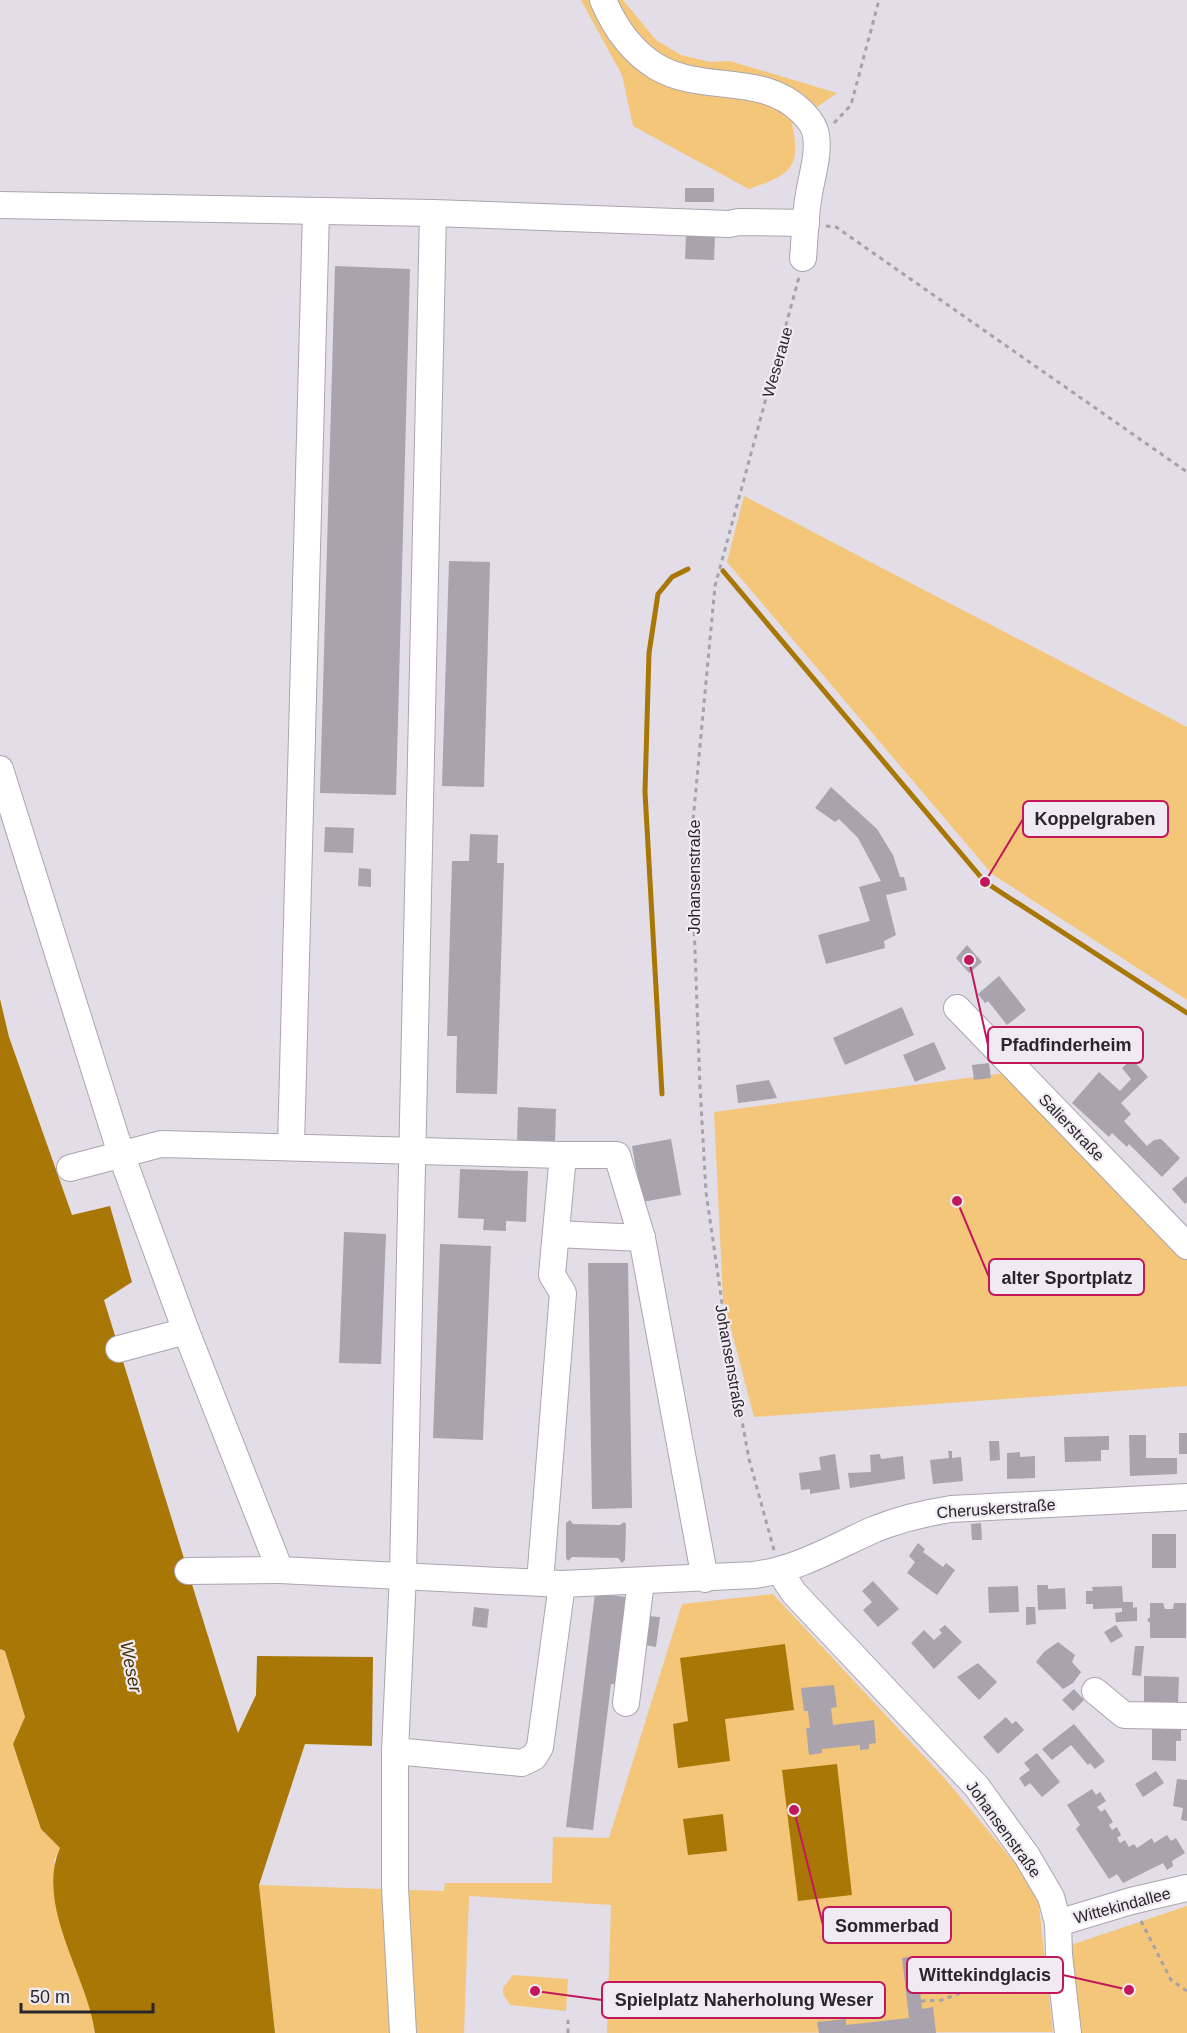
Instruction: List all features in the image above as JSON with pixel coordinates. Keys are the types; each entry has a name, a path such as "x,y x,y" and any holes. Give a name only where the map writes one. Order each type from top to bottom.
{"street":[{"path":"603,0 635,51 658,67 705,82 750,85 772,91 792,102 810,120 816,135 803,258"},
{"path":"0,205 433,213 729,224 739,222 806,223"},
{"path":"291,1146 316,212"},
{"path":"403,2033 395,1888 395,1751 403,1574 433,213"},
{"path":"0,769 121,1154 186,1331 280,1570"},
{"name":"Salierstraße","path":"957,1008 1187,1246"},
{"path":"70,1168 161,1144 617,1155 642,1238 705,1579"},
{"path":"395,1751 522,1763 534,1757 540,1747 551,1583 563,1293 552,1275 563,1155"},
{"path":"556,1234 642,1238"},
{"path":"119,1349 186,1331"},
{"name":"Cheruskerstraße","path":"188,1571 280,1570 403,1574 551,1583 705,1579 780,1572 913,1515 951,1509 1187,1497"},
{"name":"Johansenstraße","path":"780,1572 794,1593 977,1787 1028,1856 1051,1897 1058,1923 1059,1955 1068,2033"},
{"path":"626,1703 641,1581"},
{"path":"1095,1690 1124,1715 1187,1716"},
{"name":"Wittekindallee","path":"1058,1923 1131,1900 1187,1888"}],"path":[{"path":"816,135 837,120 851,105 879,0"},
{"path":"806,223 836,227 1187,472"},
{"name":"Weseraue","path":"716,586 798,286 803,258"},
{"name":"Johansenstraße","path":"716,586 692,842 706,1192 719,1296 747,1447 780,1572"},
{"path":"1131,1900 1171,1980 1187,1991"},
{"path":"921,2001 942,2000 1033,1964"},
{"path":"568,2020 568,2033"}],"shaded area":[{"path":"581,0 623,0 656,40 681,55 710,62 730,61 837,93 792,124 795,152 789,168 774,179 749,189 633,126 622,75"},
{"path":"744,496 1187,727 1187,1000 992,874 727,562"},
{"path":"1012,1072 1187,1256 1187,1386 754,1417 723,1298 714,1112"},
{"path":"773,1594 947,1781 1023,1873 1038,1897 1053,2032 607,2033 611,1905 469,1896 464,2033 275,2033 259,1885 444,1891 445,1883 552,1883 553,1837 609,1838 682,1604"},
{"path":"0,1649 5,1651 25,1717 13,1744 41,1829 60,1848 54,1861 80,1978 92,2009 95,2033 0,2033"},
{"path":"1187,1906 1187,2033 1073,2033 1068,1946"},
{"path":"513,1975 568,1979 566,2011 510,2005 503,1994 503,1988"}],"water":[{"name":"Weser","path":"0,999 9,1037 72,1215 110,1206 132,1282 104,1300 238,1733 256,1695 257,1656 373,1657 372,1746 305,1744 259,1885 275,2033 95,2033 83,1988 58,1917 54,1894 54,1870 60,1848 41,1829 13,1744 25,1717 5,1651 0,1649"},
{"path":"785,1644 794,1710 725,1719 730,1761 678,1768 673,1724 688,1721 680,1658"},
{"path":"837,1764 852,1895 798,1901 782,1770"},
{"path":"723,1814 727,1851 688,1855 683,1819"}],"building":[{"path":"685,188 714,188 714,202 685,202"},
{"path":"686,235 715,236 714,260 685,259"},
{"path":"335,266 410,269 396,795 320,793"},
{"path":"449,561 490,562 484,787 442,786"},
{"path":"831,787 877,829 893,855 900,877 904,877 907,890 886,895 896,935 884,941 885,948 826,964 818,935 870,921 859,887 881,881 858,838 839,819 835,822 815,808"},
{"path":"325,827 354,828 353,853 324,852"},
{"path":"470,834 498,835 497,863 504,863 497,1094 456,1093 457,1036 447,1036 452,861 469,861"},
{"path":"359,868 371,869 371,887 358,886"},
{"path":"967,945 982,962 969,973 956,958"},
{"path":"999,976 1026,1010 1007,1025 988,1001 985,1003 978,994"},
{"path":"902,1007 914,1035 845,1065 833,1038"},
{"path":"934,1042 946,1069 915,1082 903,1055"},
{"path":"1132,1059 1148,1077 1121,1103 1131,1114 1124,1121 1147,1146 1154,1140 1161,1139 1180,1158 1162,1177 1129,1144 1127,1147 1112,1133 1109,1137 1072,1103 1099,1072 1120,1091 1131,1079 1122,1068"},
{"path":"989,1063 991,1078 974,1080 972,1065"},
{"path":"769,1080 777,1098 738,1103 736,1085"},
{"path":"518,1107 556,1109 555,1143 517,1142"},
{"path":"671,1139 681,1195 642,1202 632,1146"},
{"path":"460,1169 528,1171 526,1222 506,1221 506,1231 483,1230 484,1219 458,1218"},
{"path":"1187,1176 1187,1202 1185,1204 1172,1189"},
{"path":"344,1232 386,1234 381,1364 339,1363"},
{"path":"440,1244 491,1246 483,1440 433,1438"},
{"path":"588,1263 628,1263 632,1508 592,1509"},
{"path":"1179,1433 1187,1433 1187,1454 1179,1454"},
{"path":"1129,1435 1146,1435 1146,1458 1177,1458 1177,1474 1130,1476"},
{"path":"1109,1436 1109,1450 1101,1450 1101,1461 1065,1462 1064,1437"},
{"path":"989,1441 999,1441 1000,1460 990,1461"},
{"path":"948,1451 952,1451 952,1458 961,1457 963,1481 933,1484 930,1460 949,1458"},
{"path":"1020,1452 1020,1457 1035,1456 1035,1478 1007,1479 1007,1453"},
{"path":"835,1454 840,1489 810,1494 810,1489 801,1490 799,1473 821,1470 819,1457"},
{"path":"880,1454 881,1459 903,1456 905,1479 850,1488 848,1473 871,1472 870,1455"},
{"path":"570,1520 573,1524 620,1525 624,1522 626,1524 625,1560 622,1563 618,1558 572,1557 568,1561 566,1558 566,1523"},
{"path":"981,1523 982,1540 972,1540 971,1524"},
{"path":"1152,1534 1176,1534 1176,1568 1152,1568"},
{"path":"918,1543 925,1549 923,1552 943,1567 946,1563 955,1570 937,1595 907,1573 915,1562 909,1556"},
{"path":"873,1581 899,1609 878,1627 863,1610 872,1602 862,1591"},
{"path":"1037,1585 1048,1585 1048,1589 1065,1588 1066,1609 1038,1610"},
{"path":"1018,1586 1019,1612 989,1613 988,1587"},
{"path":"1122,1586 1123,1602 1133,1602 1133,1608 1137,1607 1137,1621 1116,1622 1115,1613 1122,1612 1122,1608 1093,1609 1093,1604 1086,1604 1086,1591 1093,1591 1092,1587"},
{"path":"595,1593 633,1598 622,1685 611,1684 593,1830 566,1827"},
{"path":"1150,1603 1163,1603 1165,1609 1173,1609 1174,1603 1186,1603 1186,1638 1150,1638 1150,1623 1147,1620 1150,1617"},
{"path":"474,1607 489,1609 487,1628 472,1626"},
{"path":"1026,1607 1035,1607 1036,1624 1026,1625"},
{"path":"648,1616 660,1617 656,1647 645,1645"},
{"path":"945,1625 962,1642 934,1669 911,1643 924,1630 934,1640 942,1633 939,1630"},
{"path":"1116,1625 1123,1636 1111,1643 1104,1632"},
{"path":"1058,1642 1075,1655 1072,1662 1081,1672 1073,1683 1063,1689 1036,1662 1044,1652"},
{"path":"1135,1646 1144,1646 1141,1676 1132,1675"},
{"path":"978,1663 997,1682 979,1700 957,1677"},
{"path":"1144,1676 1179,1677 1178,1703 1144,1702"},
{"path":"834,1685 837,1707 831,1708 833,1725 874,1720 876,1743 869,1744 869,1749 860,1750 860,1745 822,1749 822,1753 809,1755 806,1728 810,1728 808,1711 804,1711 801,1688"},
{"path":"1074,1689 1084,1700 1073,1711 1062,1700"},
{"path":"1006,1717 1012,1724 1016,1721 1024,1730 998,1754 983,1737"},
{"path":"1074,1724 1105,1761 1095,1769 1090,1763 1088,1765 1071,1745 1052,1760 1042,1749"},
{"path":"1152,1726 1181,1727 1181,1741 1176,1741 1176,1761 1152,1760"},
{"path":"1037,1753 1060,1782 1042,1797 1030,1783 1025,1787 1019,1778 1030,1770 1024,1763"},
{"path":"1156,1771 1164,1783 1143,1797 1135,1784"},
{"path":"1177,1779 1187,1780 1187,1821 1181,1820 1183,1808 1173,1806"},
{"path":"1092,1789 1096,1795 1100,1792 1106,1801 1097,1807 1101,1812 1105,1809 1113,1822 1109,1825 1112,1830 1117,1827 1121,1835 1117,1838 1120,1843 1125,1840 1129,1847 1134,1844 1137,1848 1152,1838 1154,1843 1167,1835 1171,1841 1176,1838 1185,1853 1172,1861 1173,1866 1167,1870 1163,1863 1123,1883 1117,1874 1109,1879 1076,1829 1080,1825 1067,1805"},
{"path":"916,1956 922,2009 933,2007 936,2033 819,2033 817,2022 846,2019 846,2025 909,2018 902,1958"}],"waterway":[{"path":"662,1094 645,792 649,653 658,594 672,577 688,569"},
{"path":"723,571 985,882 1187,1013"}],"place":[{"name":"Koppelgraben","path":"985,882"},
{"name":"Pfadfinderheim","path":"969,960"},
{"name":"alter Sportplatz","path":"957,1201"},
{"name":"Sommerbad","path":"794,1810"},
{"name":"Wittekindglacis","path":"1129,1990"},
{"name":"Spielplatz Naherholung Weser","path":"535,1991"}]}
